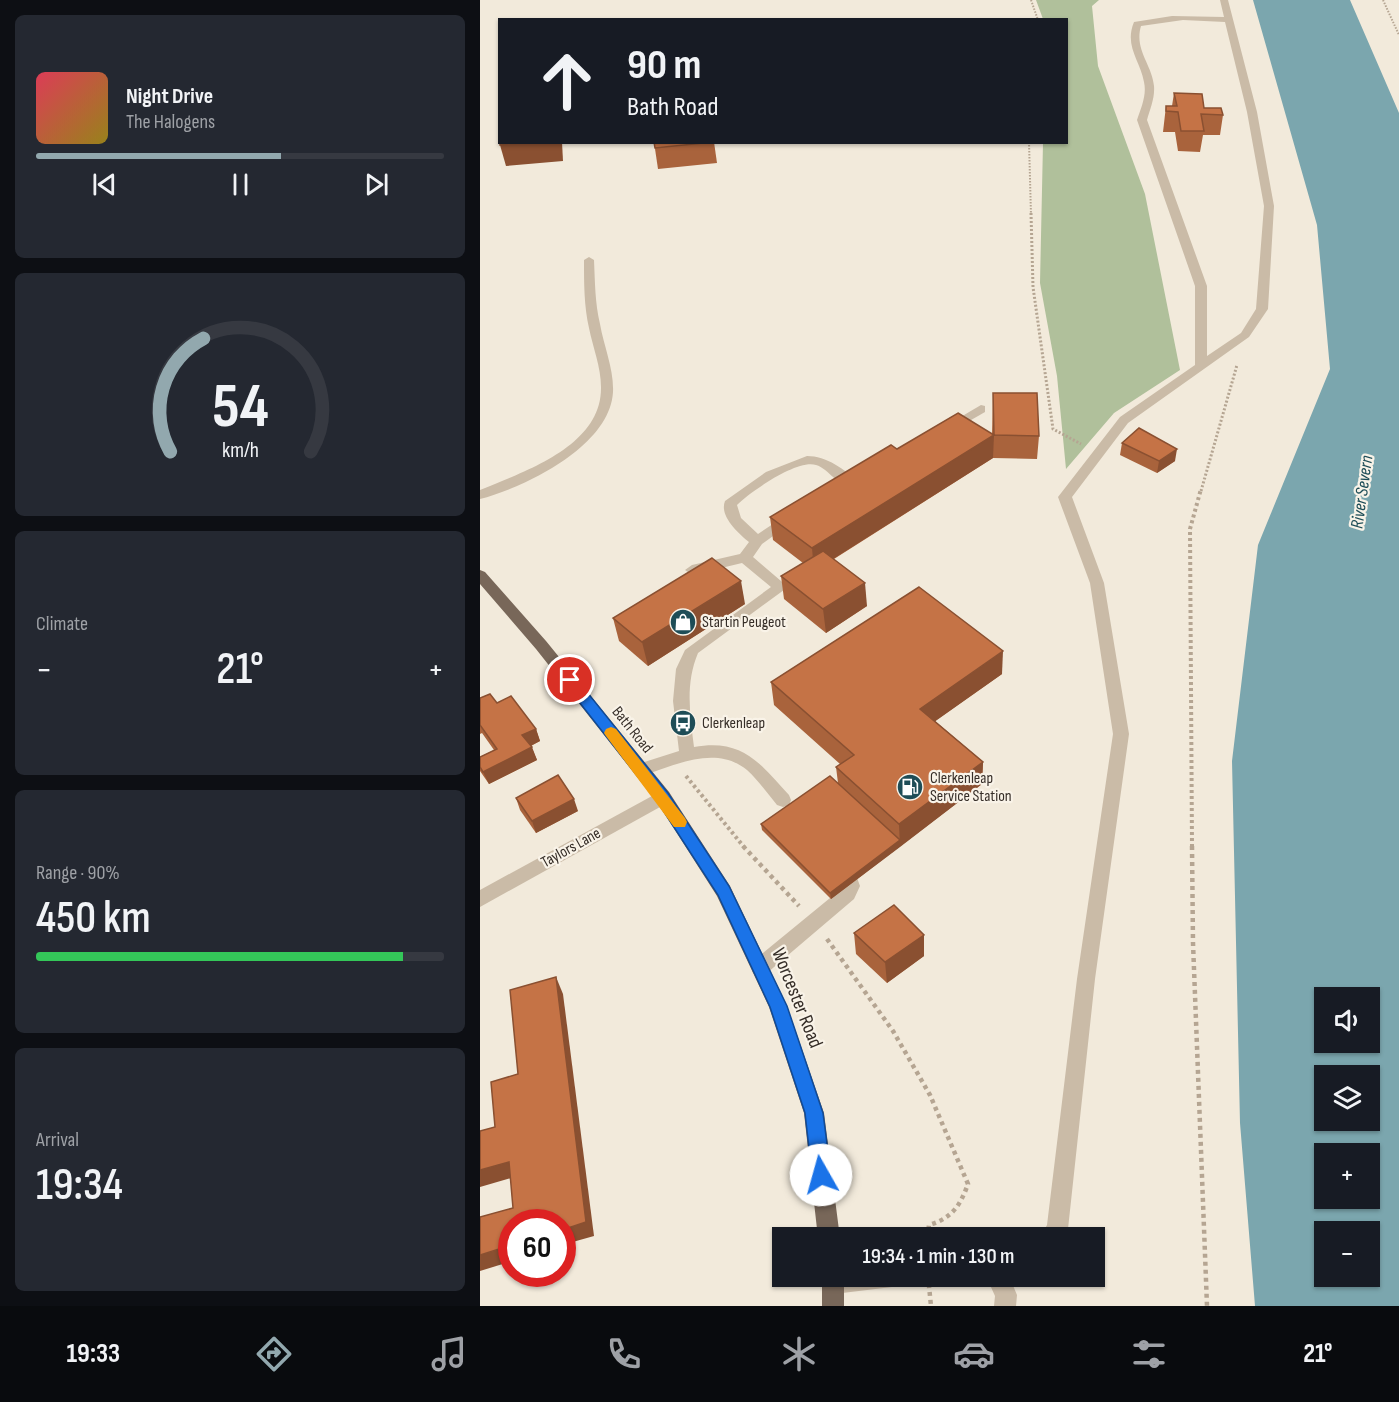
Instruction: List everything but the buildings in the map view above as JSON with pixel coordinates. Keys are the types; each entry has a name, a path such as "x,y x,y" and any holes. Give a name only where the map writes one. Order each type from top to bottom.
{"main road":[{"name":"Bath Road","path":"480,575 542,645 663,797"},
{"name":"Worcester Road","path":"663,797 724,891 778,1006 814,1113 828,1227"},
{"path":"833,1287 833,1306"}],"street":[{"path":"1057,1227 1086,979 1121,734 1097,583 1065,497 1124,420 1245,335 1262,309 1269,206 1252,112 1224,0"},
{"path":"1201,366 1202,286 1142,120 1149,100 1149,83 1135,50 1132,36 1137,24 1155,18 1189,17 1229,20"},
{"path":"480,495 544,466 569,451 585,439 604,410 607,379 592,317 589,260"},
{"path":"931,438 981,409"},
{"path":"757,541 739,525 732,514 730,504 741,492 802,461 816,460 851,484"},
{"path":"692,570 745,558 757,541 803,512"},
{"path":"680,757 684,669 692,650 781,587 745,558"},
{"path":"641,770 680,757 710,751 732,754 751,763 783,800"},
{"name":"Taylors Lane","path":"480,899 663,797"},
{"path":"760,967 848,894 851,886 846,869"},
{"path":"1002,1287 1006,1295 1005,1306"}],"path":[{"path":"1031,0 1037,18"},
{"path":"1383,0 1399,36"},
{"path":"1029,144 1033,288 1053,429 1099,453"},
{"path":"1207,1306 1193,943 1190,529 1245,335"},
{"path":"680,757 745,848 814,922 893,1031 930,1095 968,1185 961,1204 948,1220 929,1227"},
{"path":"929,1287 931,1306"}],"green space":[{"path":"1036,0 1099,0 1092,6 1098,66 1145,194 1180,370 1114,413 1066,469 1057,376 1040,283 1043,144 1068,144 1068,18 1043,18"}],"water":[{"name":"River Severn","path":"1253,0 1350,0 1399,113 1399,1306 1255,1306 1240,1123 1232,761 1258,545 1330,369 1317,225"}],"slow traffic":[{"path":"611,733 663,797 679,822"}],"place":[{"name":"Startin Peugeot","path":"683,622"},
{"name":"Clerkenleap","path":"683,723"},
{"name":"Clerkenleap Service Station","path":"910,787"}],"route":[{"path":"570,680 663,797 724,891 778,1006 814,1113 821,1175"}]}
